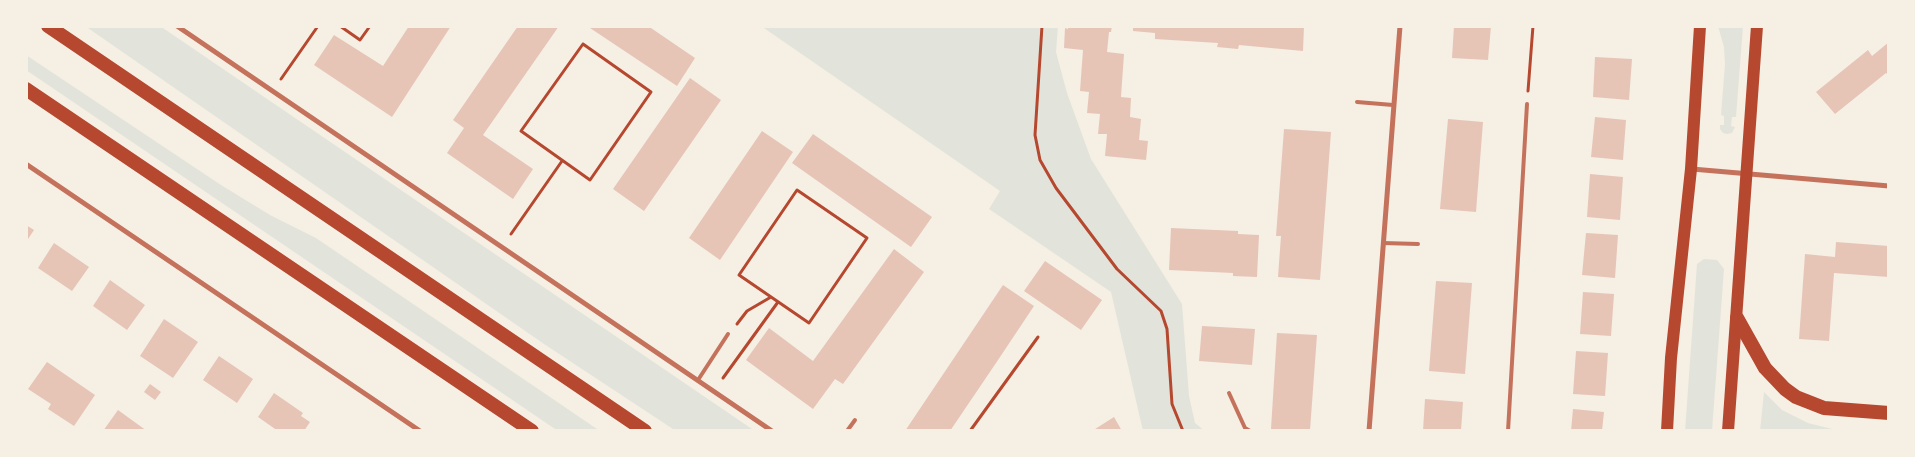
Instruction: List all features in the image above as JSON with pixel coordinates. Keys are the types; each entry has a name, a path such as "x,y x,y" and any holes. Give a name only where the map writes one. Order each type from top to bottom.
{"highway":[{"path":"48,26 645,431"},
{"path":"26,89 532,431"},
{"path":"1737,318 1765,368 1796,398 1824,408 1889,413"}],"main road":[{"path":"1667,431 1690,169 1700,26"},
{"path":"1728,431 1757,26"}],"street":[{"path":"177,26 772,431"},
{"path":"1369,431 1400,26"},
{"path":"26,164 420,431"},
{"path":"1690,169 1889,186"}],"lane":[{"path":"1357,102 1393,106"},
{"path":"1508,431 1528,104"},
{"path":"1383,242 1418,244"},
{"path":"698,380 728,334"},
{"path":"1229,393 1245,428 1250,431"},
{"path":"847,431 855,420"}],"path":[{"path":"280,80 318,26"},
{"path":"340,26 360,40 370,26"},
{"path":"1042,26 1034,135 1040,160 1056,188 1117,269 1161,311 1167,329 1172,404 1183,431"},
{"path":"1528,104 1533,26"},
{"path":"583,44 651,92 590,180 562,161 521,132 583,44"},
{"path":"510,236 562,161"},
{"path":"797,190 867,238 809,323 771,297 739,275 797,190"},
{"path":"728,334 747,311 771,297"},
{"path":"722,380 778,302"},
{"path":"970,431 1038,337"}],"shaded area":[{"path":"85,26 160,26 755,431 676,431 544,344"},
{"path":"761,26 1058,26 1056,52 1067,93 1091,159 1182,304 1189,396 1195,423 1205,431 1143,431 1111,292 989,209 1000,191"},
{"path":"1718,26 1743,26 1736,117 1732,117 1731,126 1735,127 1732,133 1727,134 1723,133 1720,129 1720,125 1724,125 1724,116 1721,115 1725,64 1724,47"},
{"path":"26,55 221,185 270,215 316,238 600,431 558,431 26,70"},
{"path":"1704,259 1717,260 1724,269 1712,431 1685,431 1697,264"},
{"path":"1764,392 1782,410 1808,423 1832,429 1852,431 1760,431"}],"building":[{"path":"409,26 451,26 392,117 314,65 334,35 383,66"},
{"path":"518,26 559,26 483,135 533,169 513,199 447,153 464,128 453,120"},
{"path":"587,26 648,26 695,58 677,86"},
{"path":"1068,26 1112,26 1111,32 1109,32 1107,52 1124,54 1121,97 1131,98 1130,117 1141,119 1139,140 1148,141 1146,160 1105,156 1107,134 1098,134 1100,114 1087,113 1089,92 1080,91 1083,50 1064,48 1065,28 1068,29"},
{"path":"1133,26 1304,26 1303,51 1239,45 1238,49 1217,47 1218,43 1155,39 1155,33 1133,31"},
{"path":"1454,26 1491,26 1488,60 1452,58"},
{"path":"1889,42 1889,76 1886,73 1835,114 1816,92 1868,50 1872,56"},
{"path":"1595,57 1632,59 1629,100 1593,97"},
{"path":"690,78 721,100 644,211 613,189"},
{"path":"1595,117 1626,120 1623,160 1591,157"},
{"path":"1448,119 1483,122 1476,212 1440,209"},
{"path":"1284,129 1331,132 1320,280 1278,277 1281,236 1276,236"},
{"path":"762,131 793,152 720,260 689,238"},
{"path":"813,134 932,217 911,247 792,163"},
{"path":"1590,174 1623,177 1620,220 1587,217"},
{"path":"26,225 34,230 26,242"},
{"path":"1171,228 1238,231 1238,234 1259,235 1257,277 1233,276 1233,273 1169,270"},
{"path":"1586,233 1618,235 1615,278 1582,275"},
{"path":"1836,242 1889,246 1889,277 1834,273 1829,341 1799,339 1805,254 1835,257"},
{"path":"54,243 89,267 72,291 38,268"},
{"path":"894,249 924,272 843,384 835,379 813,409 746,360 769,328 813,361"},
{"path":"1045,261 1102,300 1081,330 1024,291"},
{"path":"110,280 145,305 127,330 93,306"},
{"path":"1436,281 1472,283 1465,374 1429,371"},
{"path":"1003,285 1034,306 996,363 950,431 905,431"},
{"path":"1583,292 1614,294 1611,336 1580,334"},
{"path":"164,319 198,342 173,378 140,356"},
{"path":"1202,326 1255,329 1252,365 1199,361"},
{"path":"1277,333 1317,335 1310,430 1271,429"},
{"path":"1576,351 1608,353 1605,396 1573,394"},
{"path":"219,356 253,379 237,403 203,380"},
{"path":"47,362 95,395 74,426 48,409 51,404 28,389"},
{"path":"150,384 161,392 155,400 144,392"},
{"path":"274,393 303,413 301,416 310,422 304,431 292,429 291,431 278,431 258,417"},
{"path":"1425,399 1463,402 1461,431 1423,431"},
{"path":"1573,409 1604,412 1602,431 1571,431"},
{"path":"118,410 147,431 103,431"},
{"path":"1114,417 1122,431 1092,431"}]}
